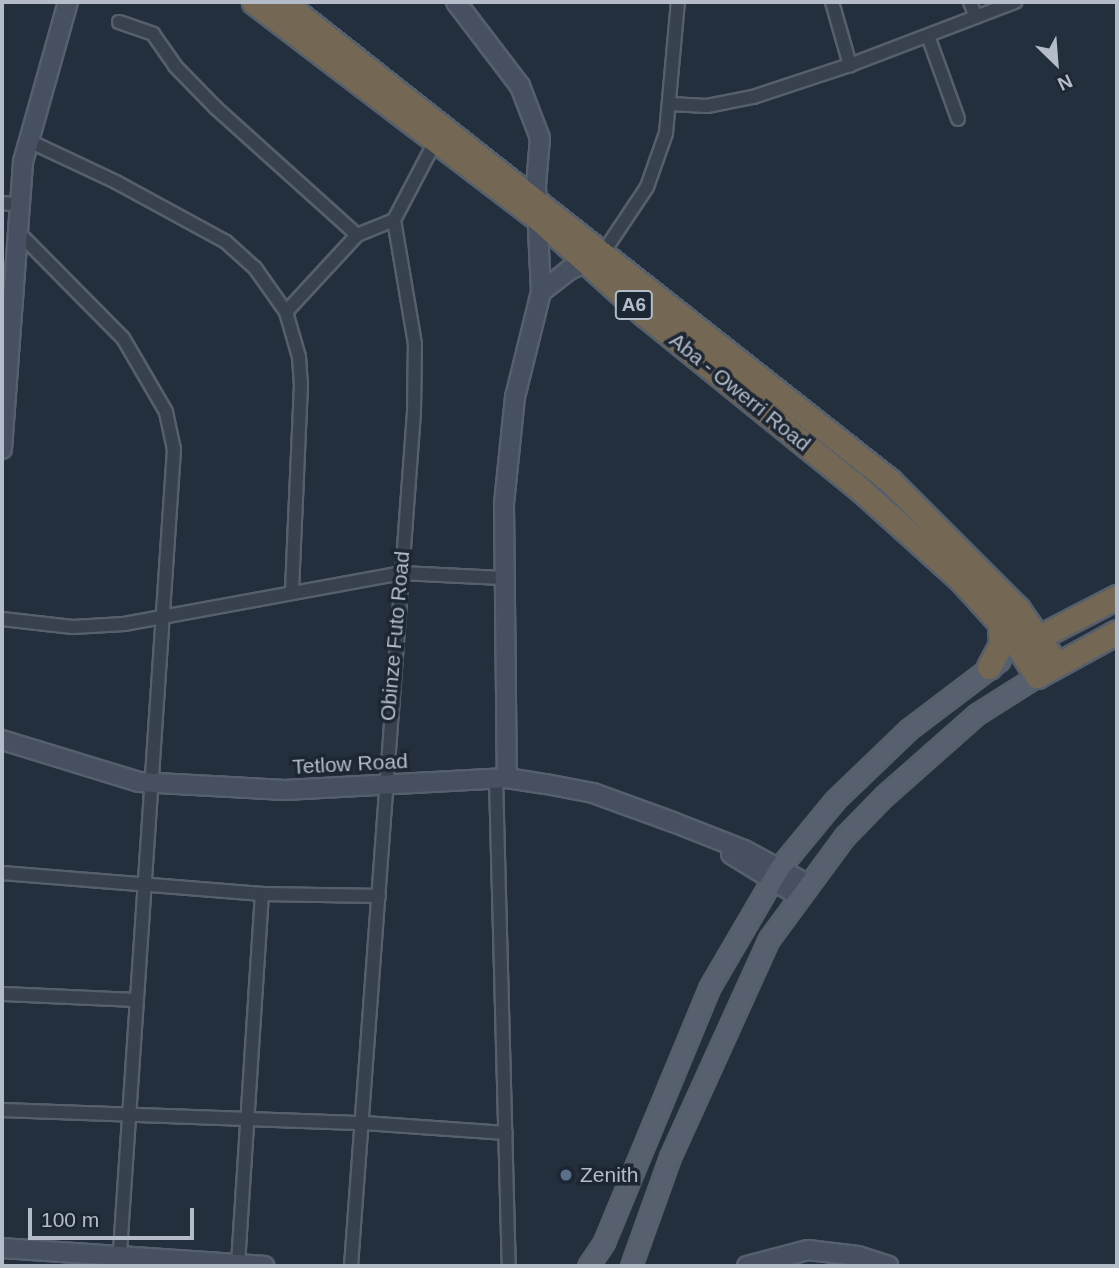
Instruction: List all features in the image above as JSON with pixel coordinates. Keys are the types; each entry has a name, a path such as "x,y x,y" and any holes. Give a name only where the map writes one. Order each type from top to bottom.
{"highway":[{"name":"Aba - Owerri Road","path":"254,2 435,142 540,210"},
{"name":"Aba - Owerri Road","path":"283,2 597,258 890,481 1009,616 1047,670"},
{"path":"1028,643 1117,597"},
{"name":"A6","path":"1009,616 1048,625 1066,623"},
{"path":"989,667 1001,644 1009,616"},
{"path":"1047,670 1117,632"}],"main road":[{"path":"588,1266 604,1242 709,988 776,874 874,761 947,697 1028,643"},
{"path":"631,1266 670,1157 730,1017 769,939 803,890 845,836 926,756 977,714 1047,670"}],"street":[{"path":"2,449 18,232 11,204 68,2"},
{"path":"456,2 520,86 533,111 540,149 541,292 515,397 502,578 501,779 509,1266"},
{"path":"541,292 569,270 597,258 647,187 666,133 678,2"},
{"path":"832,2 850,65"},
{"path":"970,2 976,17"},
{"path":"670,104 731,103 850,65 1015,2"},
{"path":"120,22 153,34 175,66 216,108 357,235"},
{"path":"928,36 958,119"},
{"path":"29,141 116,181 226,242 256,268 286,312 299,357 301,384 292,593"},
{"path":"286,312 357,235 394,220 435,142"},
{"name":"Obinze Futo Road","path":"351,1266 379,896 383,785 401,573 415,344 394,220"},
{"path":"18,232 123,338 166,412 174,449 153,783 142,884 131,1115 119,1261"},
{"path":"2,619 73,627 164,618 401,573 502,578"},
{"name":"Tetlow Road","path":"2,740 153,783 285,790 501,779 593,793 699,832 803,890"},
{"path":"2,873 262,894 379,896"},
{"path":"238,1264 250,1122 262,894"},
{"path":"2,994 135,1000"},
{"path":"2,1110 250,1122 363,1123 506,1133"},
{"path":"2,1248 119,1261 264,1266"},
{"path":"747,1266 808,1250 858,1256 888,1266"}],"place":[{"name":"Zenith","path":"566,1175"}]}
